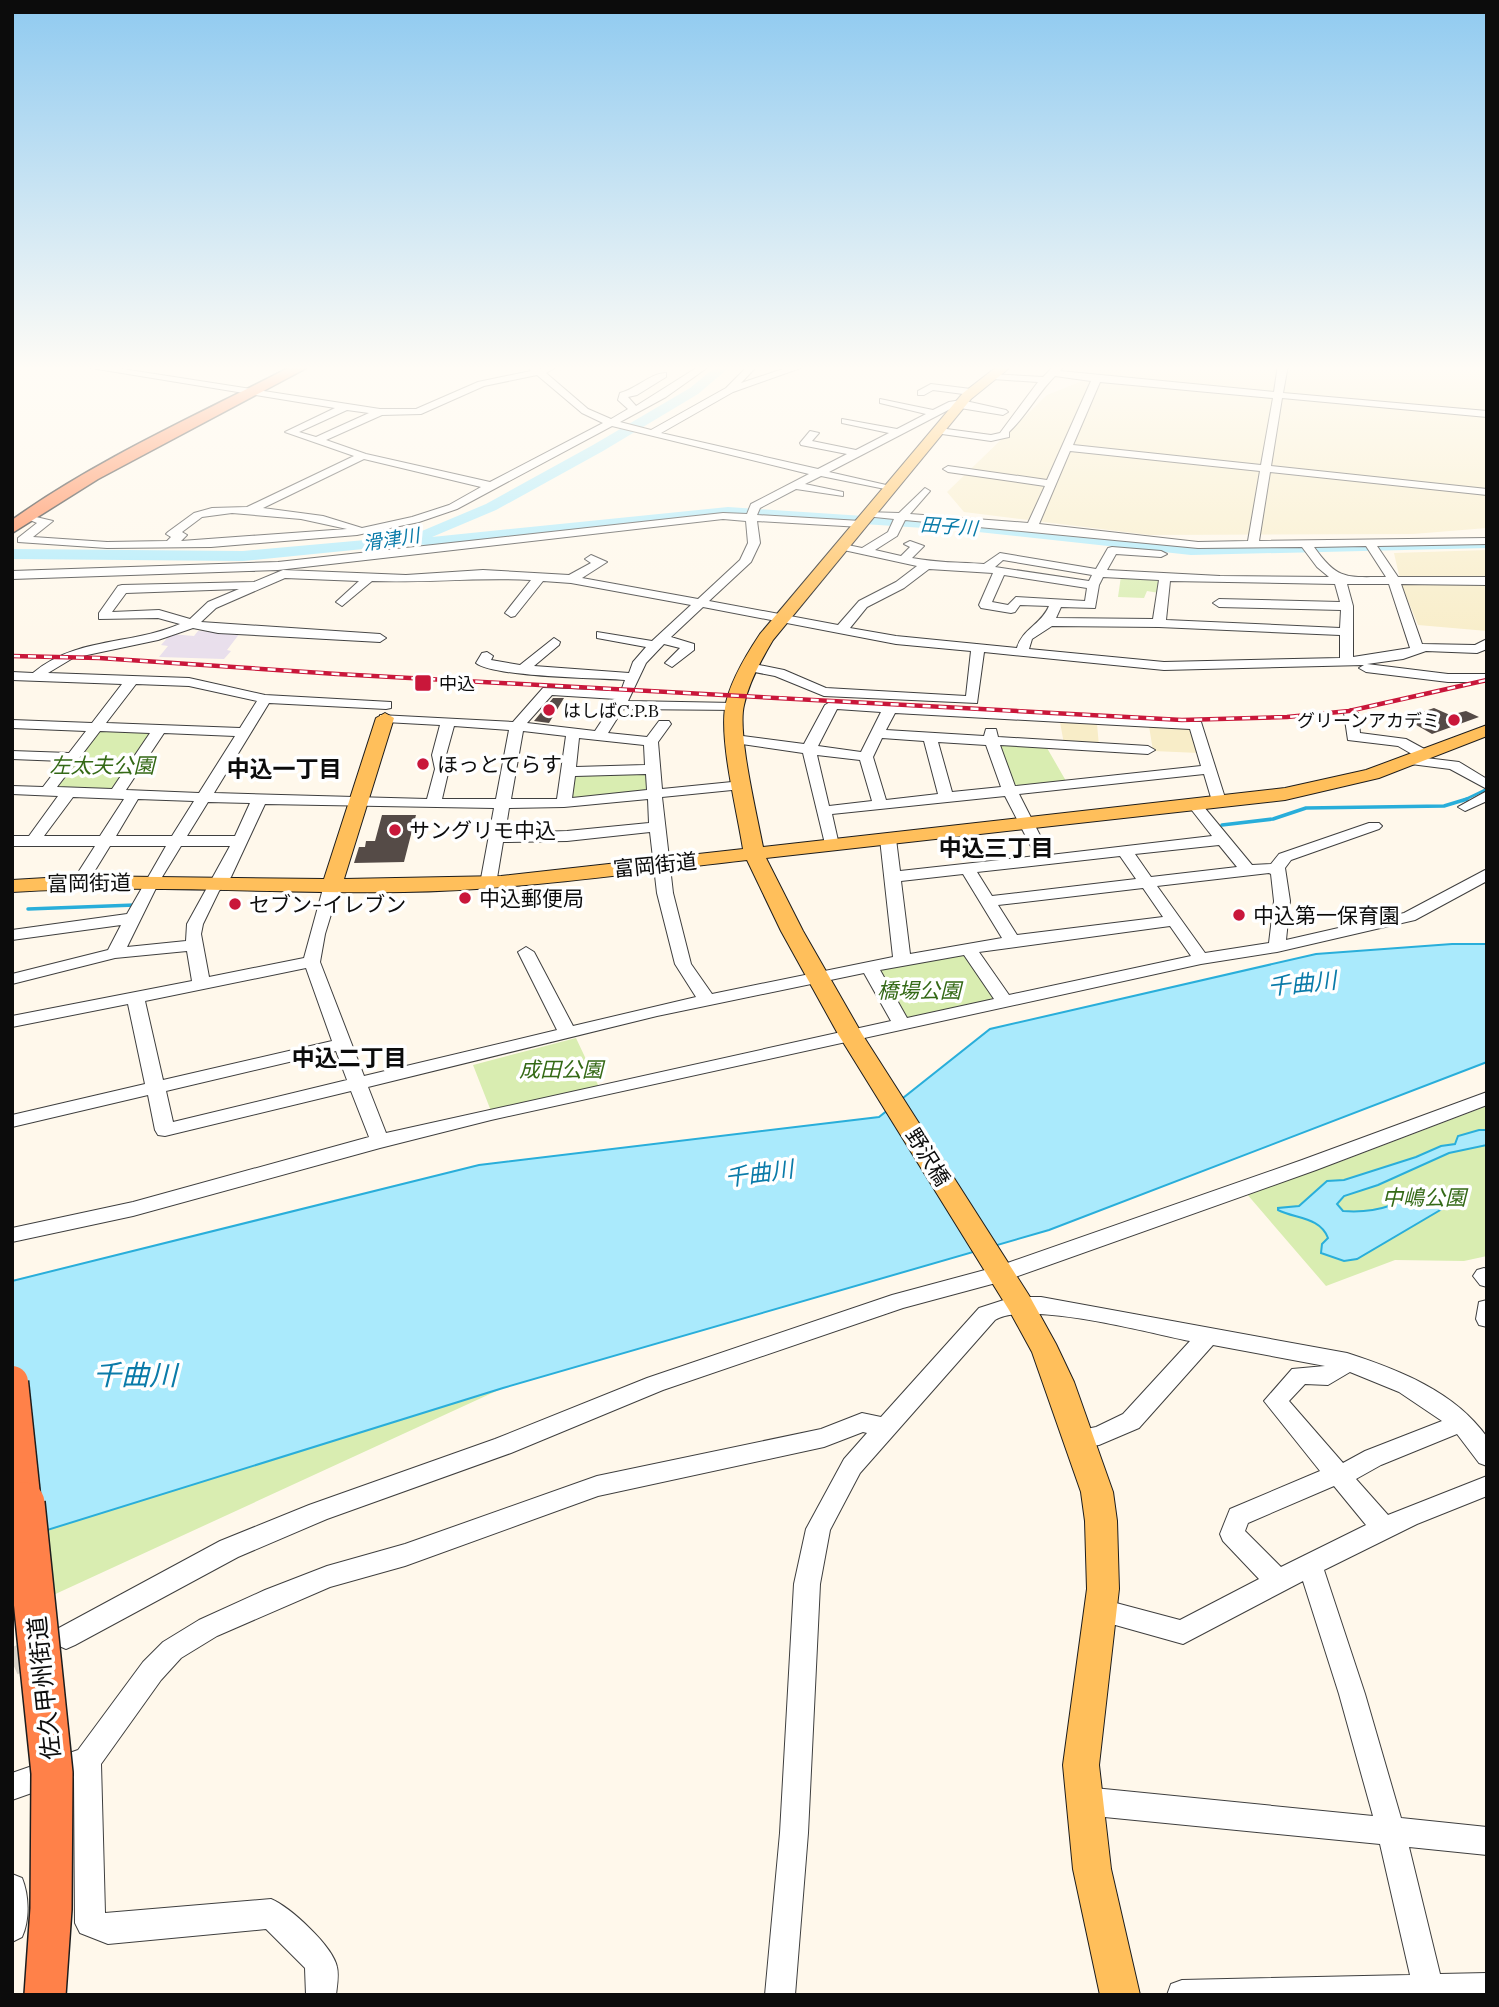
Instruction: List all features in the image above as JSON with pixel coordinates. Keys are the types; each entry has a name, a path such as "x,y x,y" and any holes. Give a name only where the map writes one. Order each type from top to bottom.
{"highway":[{"path":"12,528 45,504 125,459"},
{"name":"佐久甲州街道","path":"12,1382 52,1773 51,1909 45,1995"}],"main road":[{"path":"754,854 735,739 734,707 749,667 759,649 783,619 916,459"},
{"path":"332,885 385,712"},
{"name":"富岡街道","path":"12,886 80,882 488,884 1285,794 1372,774 1487,730"},
{"name":"野沢橋","path":"754,854 853,1037 1000,1274"},
{"path":"1000,1274 1020,1304 1059,1382 1097,1492 1101,1521 1101,1610 1081,1765 1092,1868 1120,1995"}],"street":[{"path":"249,510 357,459"},
{"path":"374,459 491,486"},
{"path":"36,520 47,521 22,540 85,545 167,545 287,539 394,525 434,514 542,459"},
{"path":"756,459 891,489"},
{"path":"752,513 846,459"},
{"path":"1032,527 1063,459"},
{"path":"1169,459 1487,492"},
{"path":"1253,545 1268,459"},
{"path":"948,469 1052,484"},
{"path":"796,486 838,494"},
{"path":"865,551 893,534 900,520 925,491"},
{"path":"167,545 181,535 172,534 201,514 236,508 335,520 361,530"},
{"path":"12,576 75,572 285,568 752,513 1032,527 1188,545 1253,545 1311,549"},
{"path":"599,736 633,677 658,642 739,569 752,550 755,537 752,513"},
{"path":"285,568 287,539"},
{"path":"1000,570 985,605 1011,609 1016,601 1091,605 1093,585 1111,551 1115,550 1195,556 1487,541"},
{"path":"905,558 918,545 910,544"},
{"path":"1372,546 1394,580 1417,649"},
{"path":"843,547 905,558 925,566 987,568 1033,578 1093,585"},
{"path":"1311,549 1321,565 1339,580 1348,606 1346,662"},
{"path":"987,568 1000,556 1099,573 1220,580 1487,581"},
{"path":"571,579 601,562"},
{"path":"841,630 863,604 900,585 925,566"},
{"path":"285,568 306,575 369,578 406,579 459,574 571,579 841,630 978,649 1164,666 1383,660 1417,649 1477,649 1487,643"},
{"path":"36,677 46,666 69,657 192,624 212,605 259,586 285,568"},
{"path":"12,583 58,580 75,572"},
{"path":"293,586 306,575"},
{"path":"511,614 541,576"},
{"path":"1159,623 1165,577"},
{"path":"342,602 369,578"},
{"path":"1217,628 1220,580"},
{"path":"259,586 122,589 103,616 159,614 218,629 380,638"},
{"path":"159,614 172,587"},
{"path":"1048,623 1056,603"},
{"path":"1219,603 1348,606"},
{"path":"1022,653 1028,636 1048,623 1159,623 1217,628 1348,632"},
{"path":"601,635 690,647 672,663"},
{"path":"523,669 554,642"},
{"path":"749,667 779,673 824,692 972,700 978,649"},
{"path":"487,656 483,663 523,669 633,677"},
{"path":"1346,662 1352,666 1430,677 1487,678"},
{"path":"12,676 189,682 265,699 651,742"},
{"path":"47,792 132,680"},
{"path":"488,884 517,726 548,691 622,700 734,707"},
{"path":"920,711 930,697"},
{"path":"115,953 150,882 265,699"},
{"path":"831,845 809,748 832,705 1196,725 1219,801"},
{"path":"880,804 866,757 890,709"},
{"path":"1351,713 1353,737 1401,742 1416,757 1454,765 1487,785"},
{"path":"991,715 991,740 1009,790 1045,859"},
{"path":"433,804 442,769 439,755 448,721"},
{"path":"1143,723 1153,774"},
{"path":"12,724 244,732"},
{"path":"664,724 651,742 660,864 683,964 707,1000"},
{"path":"116,794 160,729"},
{"path":"564,803 573,733"},
{"path":"878,734 1148,750"},
{"path":"930,738 946,797"},
{"path":"735,739 866,757"},
{"path":"12,755 72,757"},
{"path":"568,772 652,769"},
{"path":"822,811 1209,769"},
{"path":"12,790 356,803 502,804 564,803 742,785"},
{"path":"34,840 68,793"},
{"path":"80,882 134,794"},
{"path":"1465,807 1487,795"},
{"path":"201,983 194,945 195,924 216,883 223,877 260,799"},
{"path":"1194,804 1247,870"},
{"path":"1276,869 1285,857 1374,826"},
{"path":"495,838 567,836 658,827"},
{"path":"888,839 902,960"},
{"path":"892,877 1222,840"},
{"path":"12,841 239,841"},
{"path":"1124,850 1201,959"},
{"path":"968,868 1012,941"},
{"path":"988,901 1247,870 1276,869"},
{"path":"1276,869 1279,871 1282,901 1276,947"},
{"path":"12,1235 133,1209 380,1141 853,1037 901,1023 1201,959 1276,947 1409,917 1487,874"},
{"path":"332,885 312,962 356,1084 380,1141"},
{"path":"12,935 134,918"},
{"path":"135,997 164,1130 818,976 1012,941 1174,921"},
{"path":"12,979 115,953 194,945"},
{"path":"968,949 1005,1002"},
{"path":"526,952 568,1034"},
{"path":"12,1021 312,962"},
{"path":"869,966 901,1023"},
{"path":"12,1121 341,1044"},
{"path":"66,1637 229,1549 318,1512 503,1446 655,1384 772,1342 900,1301 1000,1274 1309,1165 1487,1098"},
{"path":"780,1995 794,1833 807,1584 818,1529 852,1465 987,1314 997,1307 1041,1304 1347,1362 1403,1382 1424,1395 1478,1439"},
{"path":"1487,1308 1487,1319"},
{"path":"1080,1439 1099,1436 1131,1422 1208,1336"},
{"path":"1347,1362 1328,1376 1300,1375 1275,1401 1384,1528"},
{"path":"12,1787 88,1760 152,1671 172,1650 208,1628 274,1598 327,1577 405,1555 597,1486 824,1438 862,1422 886,1428"},
{"path":"1278,1581 1232,1534 1239,1516 1330,1477 1340,1476 1373,1458 1478,1439"},
{"path":"1101,1610 1183,1632 1384,1528 1451,1498 1487,1486"},
{"path":"1310,1565 1352,1694 1391,1831 1430,1993"},
{"path":"88,1760 90,1923 108,1929 271,1914 316,1957 322,1967 321,1995"},
{"path":"1084,1801 1487,1841"},
{"path":"12,1888 12,1927"},
{"path":"1182,1995 1430,1993 1487,1988"}],"shaded area":[{"path":"981,459 1487,459 1487,528 1413,534 1149,535 964,512 947,492"},
{"path":"1487,550 1487,631 1418,625 1401,584 1394,553"},
{"path":"198,631 240,633 227,650 231,651 224,659 159,657 168,646 161,645 171,634 194,636"},
{"path":"1060,722 1097,724 1099,746 1064,744"},
{"path":"1149,726 1188,727 1194,730 1199,753 1153,751"}],"green space":[{"path":"1121,576 1160,580 1159,593 1147,591 1144,598 1118,597"},
{"name":"左太夫公園","path":"97,731 153,731 111,790 56,787"},
{"path":"1004,744 1047,748 1066,781 1013,787 998,747"},
{"path":"647,771 648,788 642,792 571,800 572,776"},
{"name":"橋場公園","path":"961,955 967,957 995,996 992,1002 909,1019 900,1016 880,969"},
{"name":"成田公園","path":"576,1038 599,1087 491,1111 473,1065"},
{"name":"中嶋公園","path":"1487,1106 1487,1256 1464,1261 1395,1260 1326,1286 1246,1193 1342,1161"},
{"path":"503,1388 12,1614 12,1541"}],"water":[{"name":"千曲川","path":"1487,944 1487,1062 1049,1230 503,1388 12,1541 12,1281 479,1165 879,1117 990,1029 1316,954"},
{"path":"1487,1130 1487,1145 1449,1153 1378,1185 1344,1196 1337,1204 1343,1211 1383,1208 1401,1201 1417,1189 1426,1191 1442,1205 1442,1209 1357,1259 1344,1261 1321,1253 1322,1244 1328,1238 1319,1226 1278,1210 1299,1206 1327,1181 1344,1180 1416,1157 1441,1146 1455,1144 1458,1136"}],"building":[{"name":"はしばC.P.B","path":"553,698 564,698 549,723 534,721"},
{"name":"グリーンアカデミ","path":"1434,708 1450,715 1466,711 1479,717 1432,734 1404,718"},
{"name":"サングリモ中込","path":"382,815 416,815 404,862 354,863 359,847 365,847 366,841 375,841"}],"waterway":[{"name":"滑津川","path":"413,540 491,507 579,459"},
{"name":"田子川","path":"413,540 438,542 728,511 969,527 1191,550 1487,544"},
{"name":"滑津川","path":"12,554 243,556 413,540"},
{"path":"1465,800 1487,789"},
{"path":"1222,825 1273,819 1306,808 1444,806 1465,800"},
{"path":"28,909 135,905"}],"tunnel":[{"path":"12,1662 41,1649"}],"railway":[{"path":"12,656 99,658 337,674 1182,720 1287,717 1349,711 1487,680"}],"place":[{"name":"中込","path":"423,683"},
{"name":"はしばC.P.B","path":"549,710"},
{"name":"グリーンアカデミ","path":"1454,720"},
{"name":"ほっとてらす","path":"423,764"},
{"name":"サングリモ中込","path":"395,830"},
{"name":"中込郵便局","path":"465,898"},
{"name":"セブン-イレブン","path":"235,904"},
{"name":"中込第一保育園","path":"1239,915"}],"district":[{"name":"中込一丁目","path":"284,768"},
{"name":"中込三丁目","path":"996,847"},
{"name":"中込二丁目","path":"349,1057"}]}
